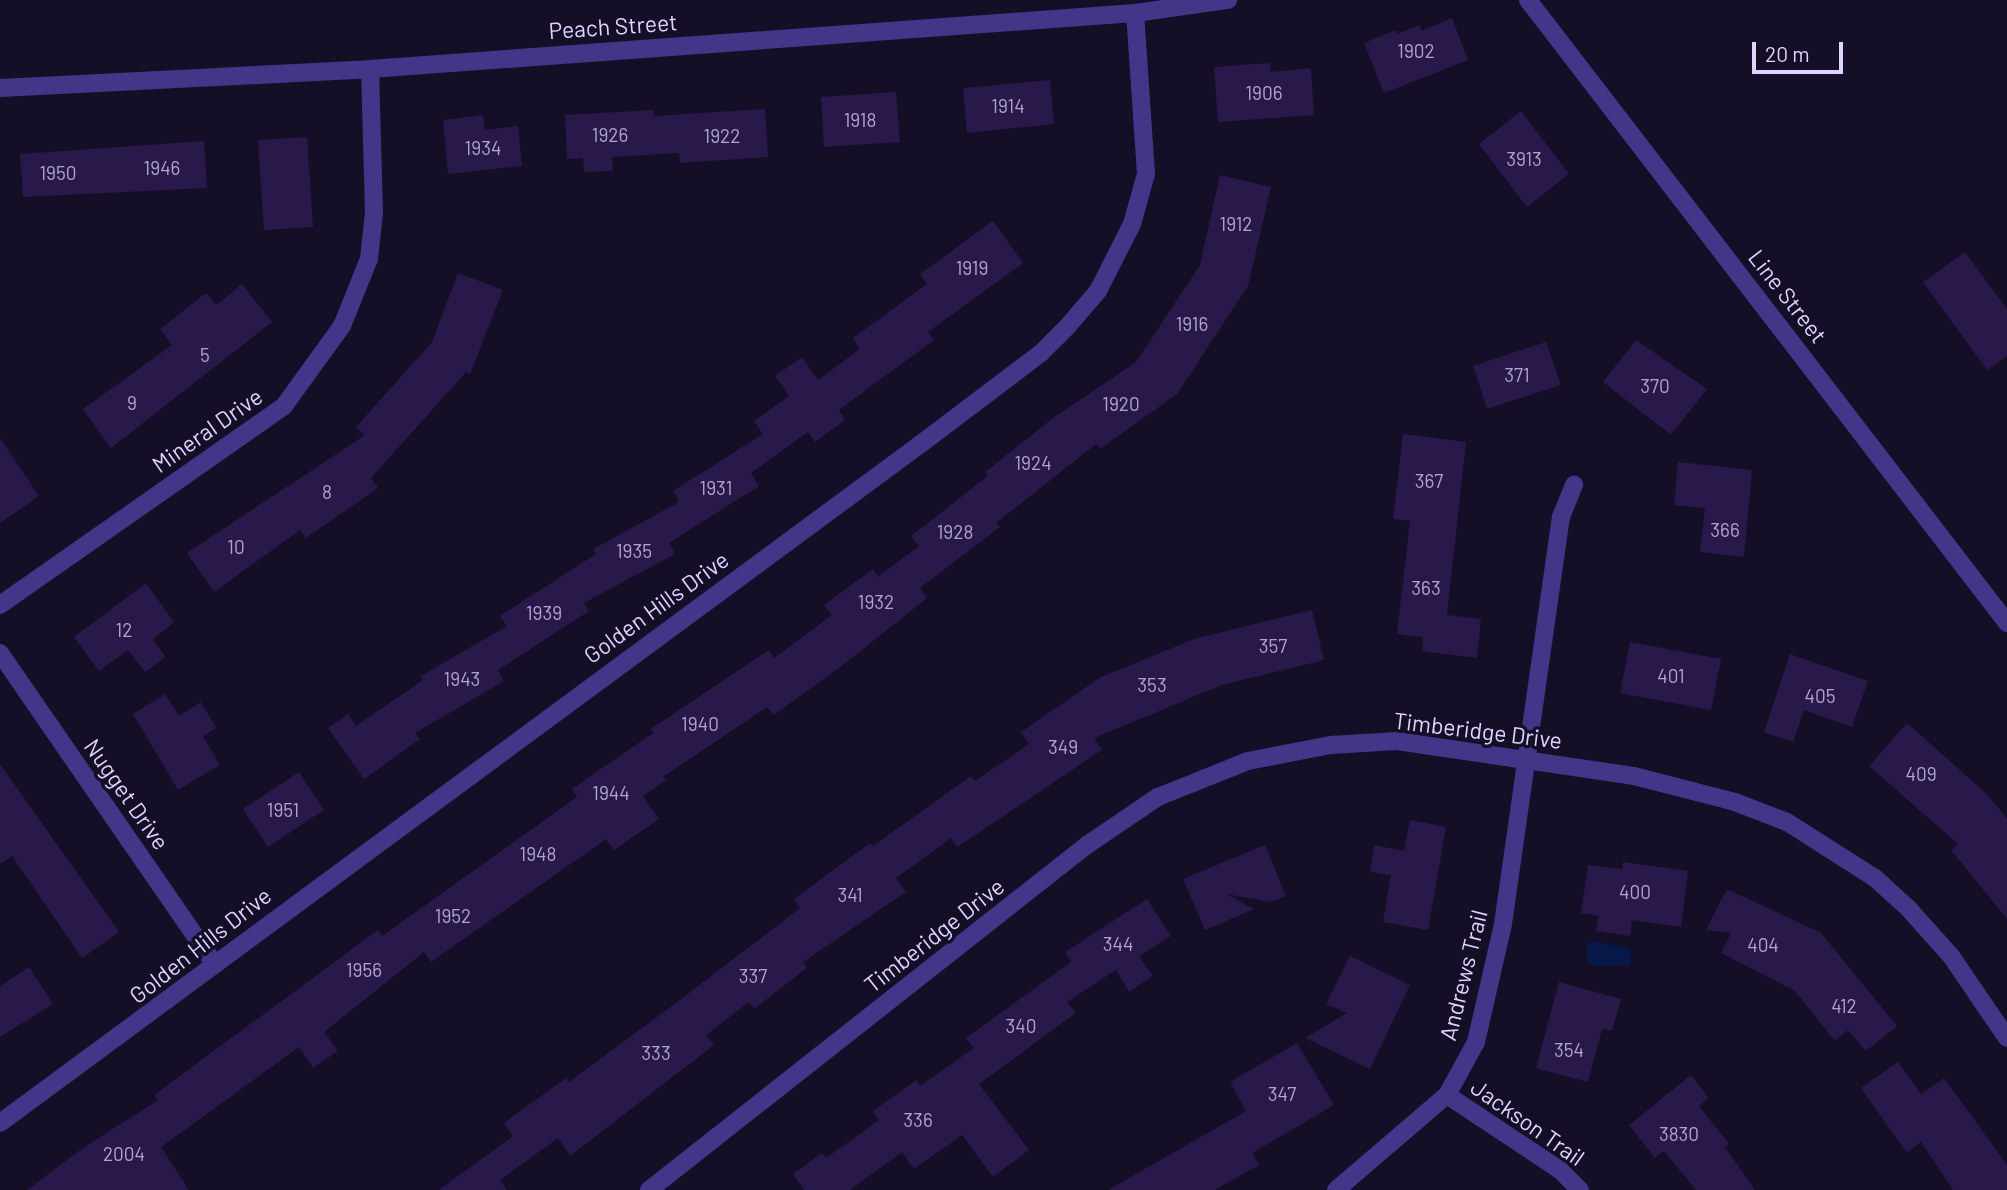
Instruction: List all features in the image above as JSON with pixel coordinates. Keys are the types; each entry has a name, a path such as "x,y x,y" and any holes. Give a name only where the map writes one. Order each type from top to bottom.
{"street":[{"name":"Peach Street","path":"0,88 370,69 1135,13 1228,0"},
{"name":"Line Street","path":"1528,0 2007,623"},
{"name":"Golden Hills Drive","path":"0,1123 159,1009 213,962 922,443 1041,353 1068,327 1104,280 1132,224 1146,174 1135,13"},
{"name":"Mineral Drive","path":"0,605 284,406 342,326 369,259 374,212 370,69"},
{"name":"Andrews Trail","path":"1336,1190 1447,1095 1476,1042 1503,924 1529,760 1561,517 1574,485"},
{"name":"Nugget Drive","path":"0,653 213,962"},
{"name":"Timberidge Drive","path":"649,1190 1087,845 1158,797 1248,761 1330,745 1397,741 1634,776 1735,802 1787,822 1875,878 1909,908 1951,956 2007,1038"},
{"name":"Jackson Trail","path":"1447,1095 1560,1170 1580,1190"}],"water":[{"path":"1594,941 1631,949 1630,966 1595,966 1587,962 1587,944"}],"building":[{"path":"1452,18 1468,60 1384,93 1364,43 1396,30 1397,34 1419,25 1422,31"},
{"path":"1270,63 1271,72 1311,68 1314,115 1218,122 1214,67"},
{"path":"1050,80 1054,124 967,133 963,88"},
{"path":"896,92 900,142 824,147 821,97"},
{"path":"765,109 768,157 680,163 679,153 612,157 613,171 584,172 583,158 567,159 565,115 653,110 654,116"},
{"path":"1521,111 1569,174 1527,207 1479,144"},
{"path":"483,115 485,130 518,126 522,166 448,174 443,120"},
{"path":"307,137 313,227 264,230 258,140"},
{"path":"204,141 207,188 23,197 20,154"},
{"path":"1220,175 1271,187 1248,286 1177,394 1100,449 1096,444 996,523 1000,527 920,588 927,598 848,661 774,715 767,707 664,776 666,780 643,796 659,819 614,850 606,839 431,962 424,952 324,1032 338,1051 313,1068 299,1047 161,1147 189,1190 27,1190 80,1150 158,1100 154,1095 378,930 382,936 577,797 572,789 653,733 651,729 769,650 774,658 832,615 824,605 873,569 878,577 919,546 911,536 988,476 985,472 1053,418 1136,362 1200,265"},
{"path":"993,221 1023,263 928,332 934,340 839,410 845,420 815,442 808,432 751,473 759,486 669,543 675,554 584,603 589,611 498,670 504,681 415,733 420,739 364,779 328,728 348,714 356,726 423,680 421,676 507,626 500,616 596,554 593,549 679,502 673,491 763,434 754,421 789,396 775,376 802,357 818,380 860,349 853,338 927,284 920,274"},
{"path":"1965,252 2007,309 2007,356 1987,370 1923,282"},
{"path":"458,273 503,290 470,374 466,372 371,478 378,488 306,538 300,530 214,592 187,553 365,435 356,427 432,342"},
{"path":"242,284 272,322 111,448 83,409 172,345 160,329 206,293 216,305"},
{"path":"1636,340 1707,389 1671,435 1603,382"},
{"path":"1546,342 1561,385 1487,409 1473,366"},
{"path":"1403,434 1466,442 1447,615 1481,619 1477,658 1422,651 1423,637 1397,634 1410,521 1393,519"},
{"path":"0,438 39,496 0,523"},
{"path":"1678,462 1752,470 1744,557 1700,552 1705,508 1674,505"},
{"path":"146,583 174,622 153,639 166,657 145,672 128,650 99,671 74,637"},
{"path":"1312,610 1324,660 1222,685 1094,738 1102,750 957,847 951,838 896,878 906,892 803,962 807,968 754,1009 749,1002 706,1035 714,1045 570,1156 558,1138 500,1180 507,1190 439,1190 513,1136 504,1123 566,1078 569,1082 680,1000 800,908 794,899 870,843 873,846 971,776 975,781 1029,744 1021,732 1101,677 1194,639"},
{"path":"1630,642 1721,659 1711,710 1620,693"},
{"path":"1790,654 1868,681 1852,727 1804,710 1793,742 1764,732"},
{"path":"165,694 179,716 201,702 216,728 203,736 220,765 178,790 133,714"},
{"path":"1907,723 1988,795 2007,819 2007,919 1951,850 1958,844 1869,766"},
{"path":"0,764 119,932 82,958 12,856 0,864"},
{"path":"299,772 324,810 268,847 243,809"},
{"path":"1410,820 1446,827 1428,930 1383,922 1391,875 1370,872 1374,845 1404,851"},
{"path":"1265,845 1286,896 1271,902 1226,894 1254,909 1205,930 1183,879"},
{"path":"1623,862 1688,871 1681,927 1632,920 1630,936 1596,931 1599,916 1581,913 1588,865 1622,869"},
{"path":"1727,889 1821,933 1897,1026 1866,1051 1848,1030 1835,1041 1795,991 1721,953 1731,933 1706,930"},
{"path":"1147,899 1171,936 1139,956 1153,976 1129,992 1116,970 1067,1002 1076,1013 979,1084 1029,1150 993,1177 962,1135 914,1169 902,1152 850,1190 804,1190 793,1174 822,1153 826,1158 879,1120 873,1111 916,1080 920,1086 974,1048 966,1038 1071,962 1065,952"},
{"path":"1350,956 1410,985 1370,1069 1305,1038 1347,1013 1326,1004"},
{"path":"29,967 53,1004 0,1037 0,986"},
{"path":"1559,982 1621,999 1612,1031 1602,1029 1588,1082 1536,1068"},
{"path":"1297,1043 1334,1105 1252,1153 1259,1165 1215,1190 1108,1190 1246,1111 1230,1082"},
{"path":"1898,1062 1921,1094 1944,1078 2007,1165 2007,1190 1953,1190 1921,1142 1907,1153 1861,1088"},
{"path":"1691,1075 1709,1098 1699,1106 1729,1144 1725,1147 1755,1190 1696,1190 1664,1151 1655,1158 1629,1125"}]}
